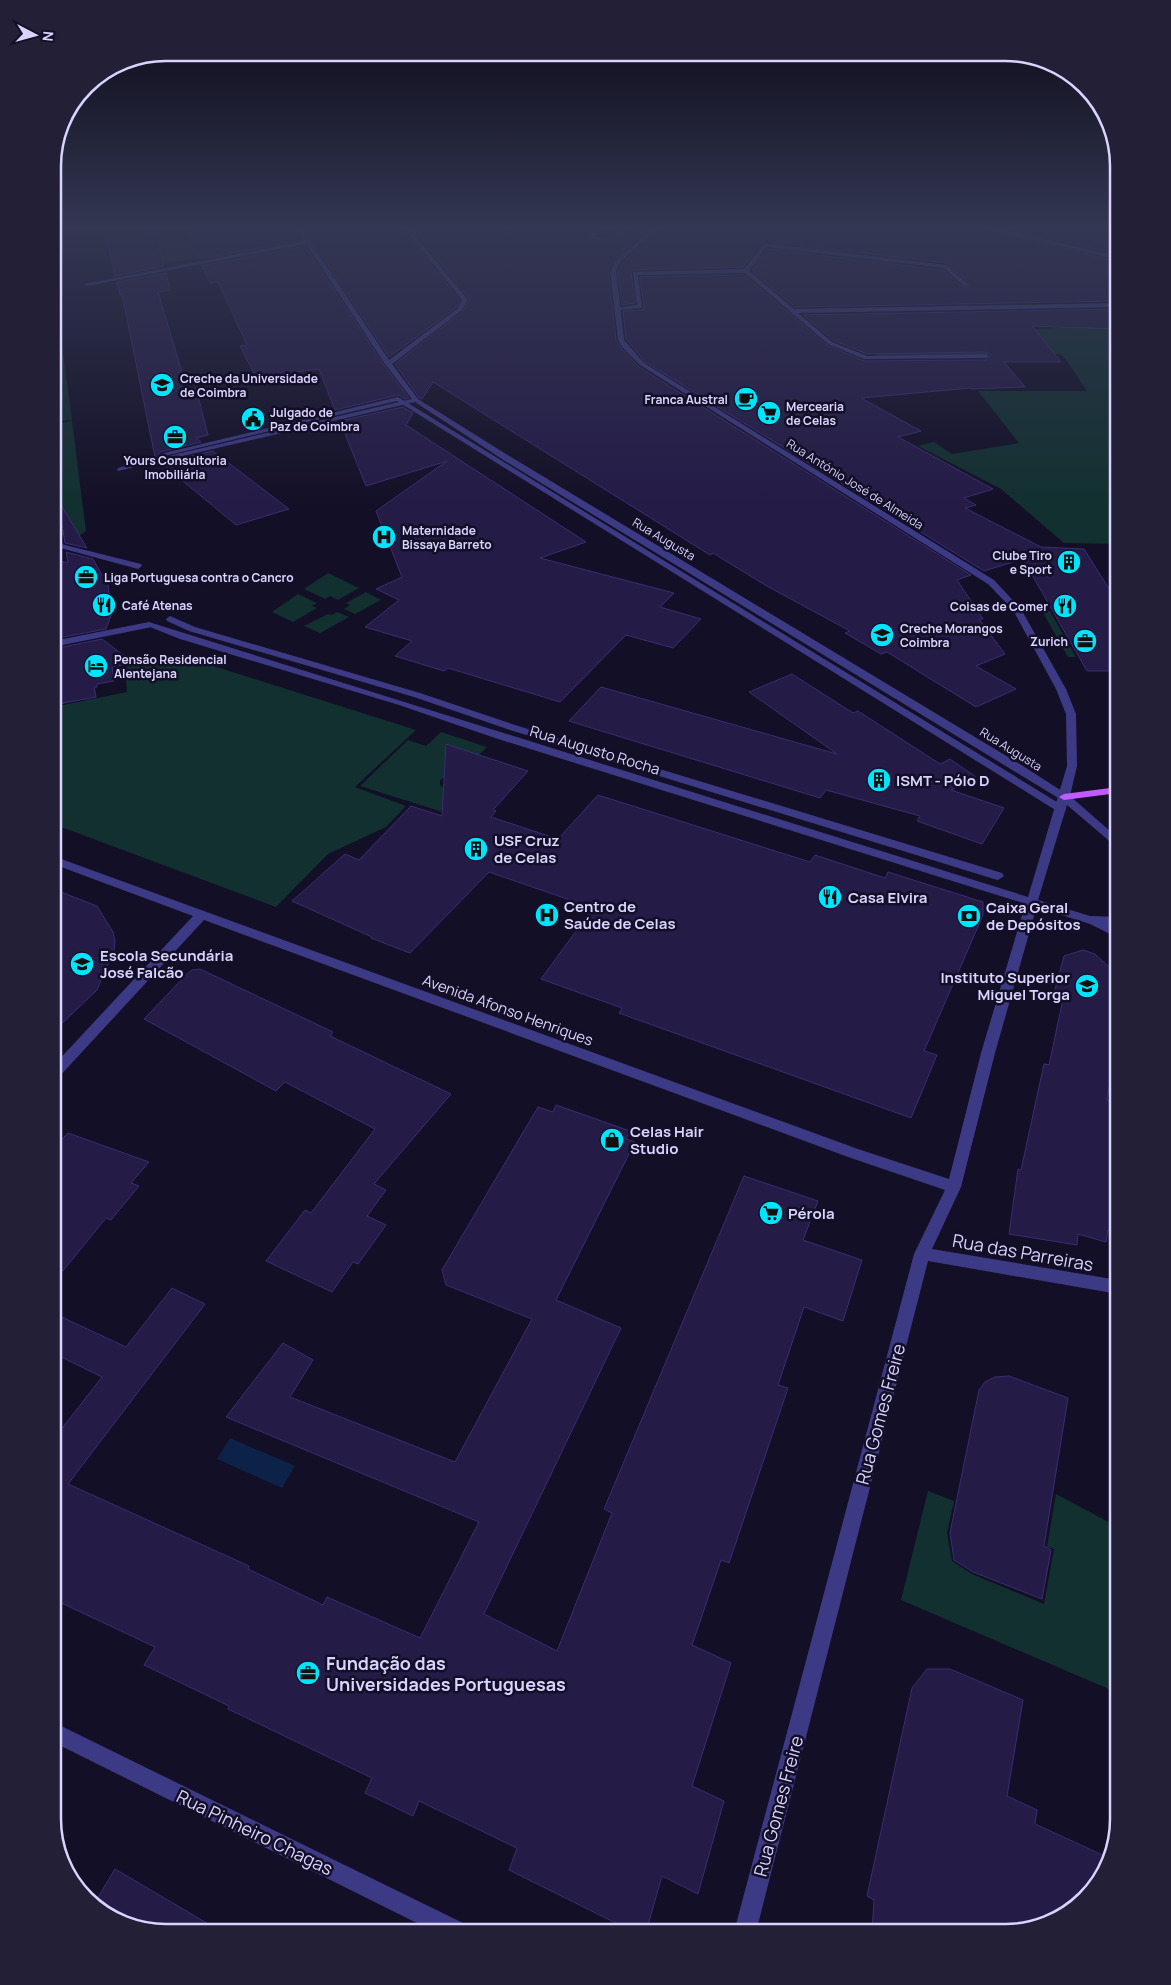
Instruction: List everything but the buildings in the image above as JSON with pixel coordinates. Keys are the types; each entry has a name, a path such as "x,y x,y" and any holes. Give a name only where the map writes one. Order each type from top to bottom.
{"main road":[{"path":"1064,797 1110,791"}],"street":[{"name":"Rua Augusta","path":"359,321 388,364 416,400 508,459 1020,768 1064,797 1110,836"},
{"path":"388,364 445,321"},
{"name":"Rua António José de Almeida","path":"619,321 623,344 642,364 991,582 1017,609 1061,689 1071,714 1072,766 1061,809"},
{"path":"805,321 830,343 866,358 986,356"},
{"path":"164,454 398,399 1061,809"},
{"path":"121,469 416,400"},
{"path":"61,546 138,566"},
{"path":"170,619 192,629 417,695 514,728 998,876"},
{"name":"Rua Augusto Rocha","path":"61,642 149,625 1090,920"},
{"name":"Rua Gomes Freire","path":"747,1924 922,1254 954,1187 988,1053 1061,809"},
{"name":"Avenida Afonso Henriques","path":"61,863 853,1153 954,1187"},
{"path":"61,1065 201,915"},
{"path":"1090,920 1110,921"},
{"path":"1090,920 1110,930"},
{"name":"Rua das Parreiras","path":"922,1254 1110,1286"},
{"name":"Rua Pinheiro Chagas","path":"61,1736 441,1924"}],"green space":[{"path":"1106,325 1110,335 1110,544 1064,543 1001,489 918,446 934,442 952,454 1019,443 978,391 1087,391 1062,354 880,356 840,342"},
{"path":"61,338 72,420 61,421"},
{"path":"72,421 86,531 75,539 61,535 61,423"},
{"path":"328,573 359,588 338,600 330,596 325,599 304,589"},
{"path":"366,592 381,600 355,614 344,609 350,605 346,603"},
{"path":"298,594 317,603 312,606 317,608 293,622 272,612"},
{"path":"1042,611 1050,611 1076,657 1068,657"},
{"path":"337,612 349,617 320,633 304,626 328,614 332,615"},
{"path":"185,657 416,730 355,787 406,806 386,827 328,854 276,907 61,827 61,705 127,692 125,667"},
{"path":"441,732 487,747 458,775 445,777 440,780 440,785 445,789 443,792 476,802 462,818 360,786 408,740 426,746"},
{"path":"928,1491 954,1501 947,1533 952,1561 972,1574 1044,1604 1054,1549 1047,1547 1056,1494 1110,1523 1110,1690 901,1600"}],"water":[{"path":"230,1438 295,1466 282,1488 217,1459"}],"place":[{"name":"Creche da Universidade de Coimbra","path":"162,385"},
{"name":"Franca Austral","path":"746,399"},
{"name":"Mercearia de Celas","path":"769,413"},
{"name":"Julgado de Paz de Coimbra","path":"253,419"},
{"name":"Yours Consultoria Imobiliária","path":"175,437"},
{"name":"Maternidade Bissaya Barreto","path":"384,537"},
{"name":"Clube Tiro e Sport","path":"1069,562"},
{"name":"Liga Portuguesa contra o Cancro","path":"86,577"},
{"name":"Café Atenas","path":"104,605"},
{"name":"Coisas de Comer","path":"1065,606"},
{"name":"Creche Morangos Coimbra","path":"882,635"},
{"name":"Zurich","path":"1085,641"},
{"name":"Pensão Residencial Alentejana","path":"96,666"},
{"name":"ISMT - Pólo D","path":"879,780"},
{"name":"USF Cruz de Celas","path":"476,849"},
{"name":"Casa Elvira","path":"830,897"},
{"name":"Centro de Saúde de Celas","path":"547,915"},
{"name":"Caixa Geral de Depósitos","path":"969,916"},
{"name":"Escola Secundária José Falcão","path":"82,964"},
{"name":"Instituto Superior Miguel Torga","path":"1087,986"},
{"name":"Celas Hair Studio","path":"612,1140"},
{"name":"Pérola","path":"771,1213"},
{"name":"Fundação das Universidades Portuguesas","path":"308,1673"}]}
